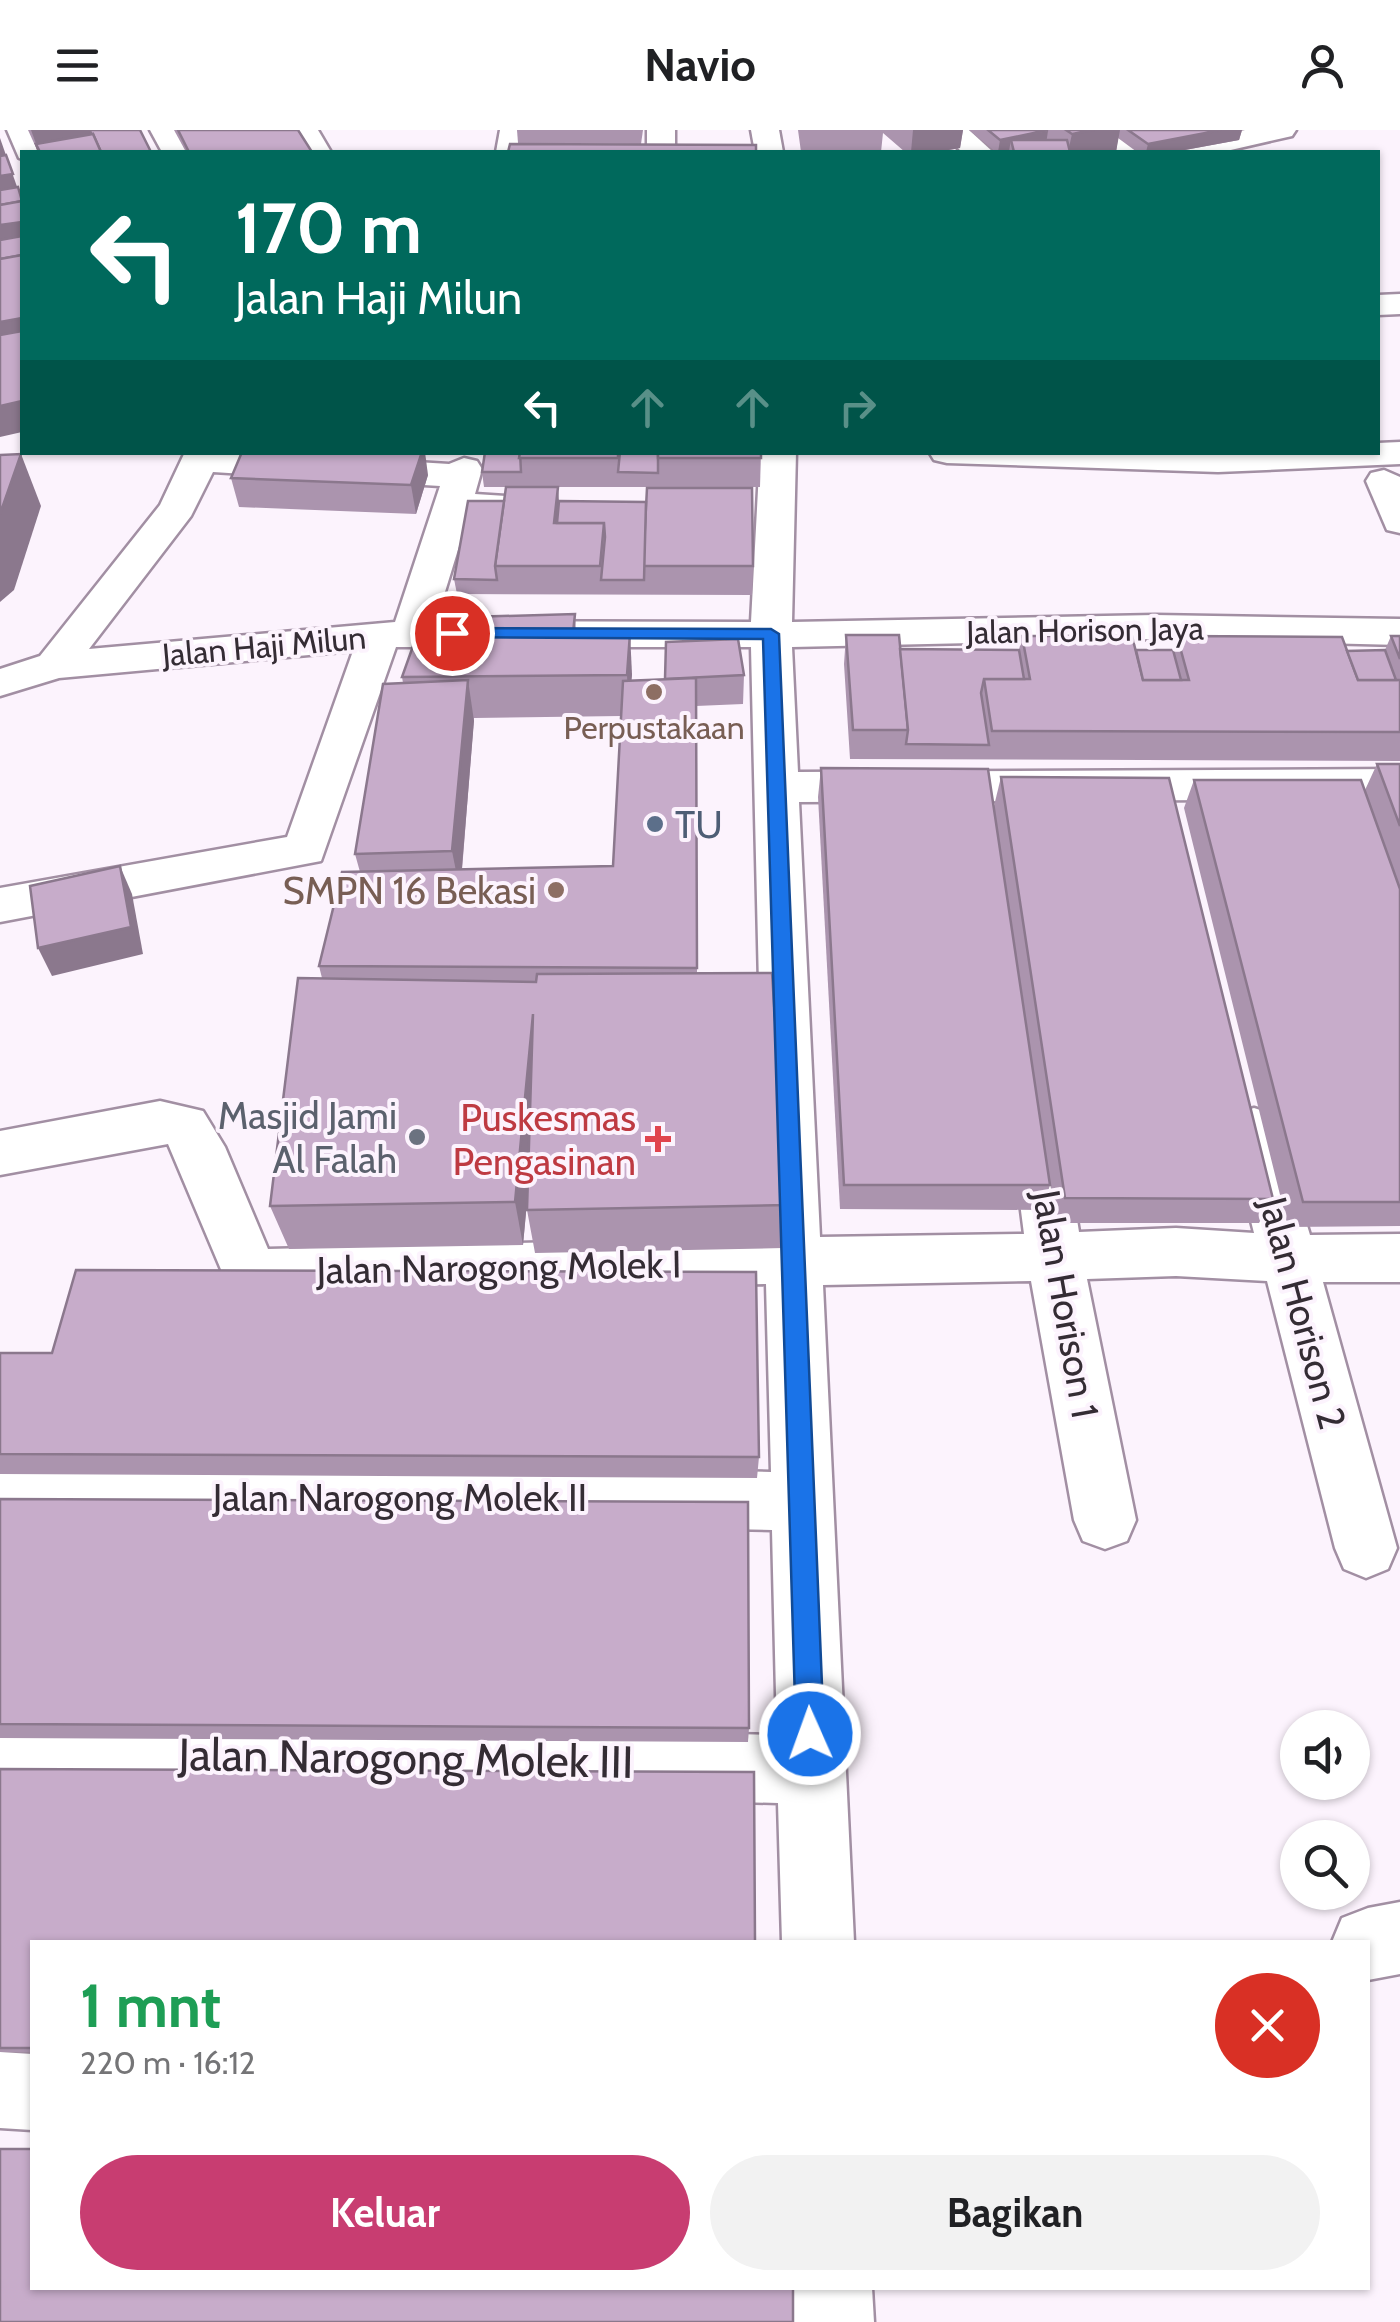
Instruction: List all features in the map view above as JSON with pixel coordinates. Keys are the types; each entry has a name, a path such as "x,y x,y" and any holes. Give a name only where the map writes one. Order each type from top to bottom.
{"street":[{"path":"952,130 977,150"},
{"path":"1101,130 1127,150"},
{"path":"1195,150 1261,133"},
{"path":"777,455 754,511 771,634 818,1940"},
{"path":"1049,455 1392,467 1400,522"},
{"path":"55,665 178,508 201,456 462,478 584,508"},
{"path":"0,905 305,850 462,478"},
{"name":"Jalan Horison Jaya","path":"771,634 1155,627 1400,632"},
{"name":"Jalan Haji Milun","path":"0,682 55,665 395,634 771,634"},
{"path":"776,787 989,811 1168,787 1356,800 1400,784"},
{"path":"1168,787 1183,844"},
{"name":"Jalan Horison 1","path":"1030,1083 1056,1258 1105,1520"},
{"name":"Jalan Horison 2","path":"1244,1089 1286,1259 1366,1548"},
{"name":"Jalan Narogong Molek I","path":"0,1152 160,1122 184,1126 198,1147 248,1269 268,1272 794,1260"},
{"path":"794,1260 876,1264 1176,1252 1286,1259 1400,1258"},
{"name":"Jalan Narogong Molek II","path":"0,1500 434,1494 800,1502"},
{"name":"Jalan Narogong Molek III","path":"0,1759 130,1752 812,1770"},
{"path":"1370,1944 1400,1938"},
{"path":"0,2090 30,2092"},
{"path":"832,2290 833,2322"}],"building":[{"path":"90,130 140,130 150,150 100,150 93,134 36,144 91,134"},
{"path":"178,130 298,130 311,150 188,150"},
{"path":"988,130 1048,130 1000,140"},
{"path":"1128,130 1221,130 1148,144"},
{"path":"93,134 100,150 39,150 36,144"},
{"path":"1011,140 1067,140 1070,150 1014,150"},
{"path":"510,144 756,145 756,150 508,150"},
{"path":"6,155 13,174 0,176 0,156"},
{"path":"18,187 20,201 0,205 0,190"},
{"path":"20,201 20,222 0,225 0,205"},
{"path":"20,236 20,255 0,259 0,240"},
{"path":"20,255 20,318 0,322 0,259"},
{"path":"20,331 20,401 0,406 0,335"},
{"path":"0,455 21,455 0,514"},
{"path":"241,455 421,455 411,485 231,478"},
{"path":"485,455 520,455 521,472 482,472"},
{"path":"520,455 618,455 618,458 519,458"},
{"path":"620,455 658,455 658,473 618,472"},
{"path":"658,455 761,455 761,458"},
{"path":"506,487 558,487 554,523 604,523 600,566 495,566"},
{"path":"647,488 752,488 753,566 643,566"},
{"path":"468,501 504,501 495,566 497,580 454,579"},
{"path":"559,501 646,502 644,580 601,580 604,523 557,523"},
{"path":"575,614 573,633 427,632 434,618"},
{"path":"418,632 630,633 627,675 402,677"},
{"path":"846,635 899,635 908,730 853,730"},
{"path":"1022,636 1132,636 1143,680 1189,680 1177,636 1342,637 1358,680 1400,680 1400,732 992,731 984,679 1030,679"},
{"path":"1391,636 1400,636 1400,659"},
{"path":"738,639 744,675 665,679 666,642"},
{"path":"900,649 1019,650 1024,679 984,679 981,693 989,745 906,744"},
{"path":"1136,650 1173,650 1181,680 1143,680"},
{"path":"1385,650 1396,680 1358,680 1347,651"},
{"path":"696,678 697,968 319,966 342,872 613,866 623,681"},
{"path":"468,680 452,851 355,854 383,684"},
{"path":"1377,764 1400,764 1400,826"},
{"path":"821,768 988,769 1050,1185 844,1185"},
{"path":"1001,777 1169,778 1273,1199 1065,1198"},
{"path":"1194,780 1361,780 1400,889 1400,1202 1303,1202"},
{"path":"120,866 131,927 38,948 30,886"},
{"path":"772,973 787,1205 527,1210 533,1014 515,1202 270,1206 298,978 536,982 537,974"},
{"path":"76,1270 756,1272 759,1457 0,1454 0,1353 52,1353"},
{"path":"0,1499 748,1502 749,1728 0,1724"},
{"path":"0,1769 754,1772 755,1940 30,1940 30,2048 0,2048"},
{"path":"0,2149 30,2149 30,2290 793,2290 793,2322 0,2322"}],"place":[{"name":"Perpustakaan","path":"654,692"},
{"name":"TU","path":"655,824"},
{"name":"SMPN 16 Bekasi","path":"556,890"},
{"name":"Masjid Jami Al Falah","path":"417,1137"},
{"name":"Puskesmas Pengasinan","path":"658,1139"}],"route":[{"path":"452,633 771,634 810,1734"}]}
